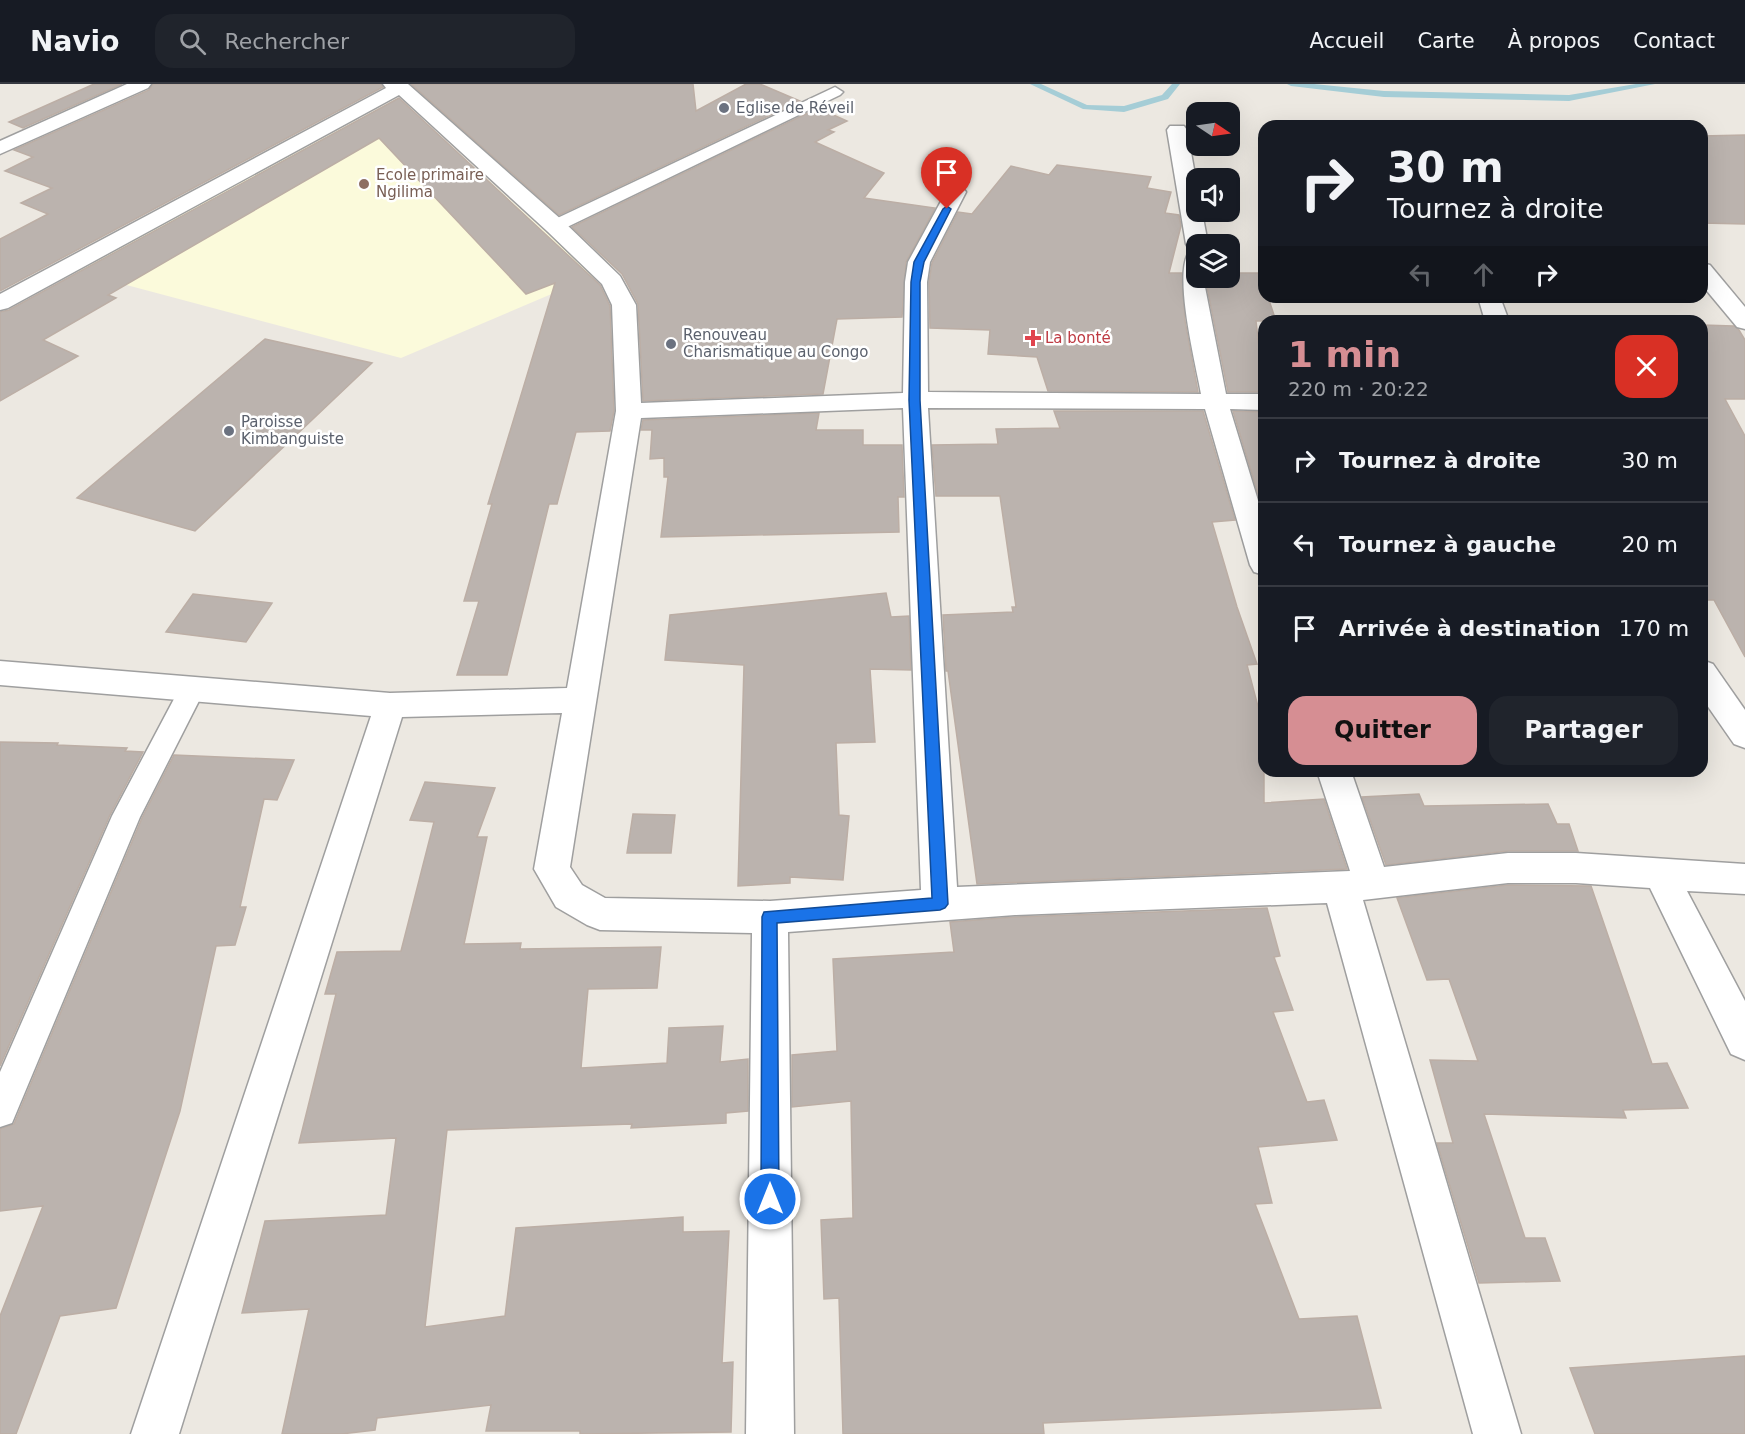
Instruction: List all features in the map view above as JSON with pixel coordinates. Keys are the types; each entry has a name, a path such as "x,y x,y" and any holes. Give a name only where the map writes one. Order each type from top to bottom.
{"street":[{"path":"0,148 142,84"},
{"path":"0,303 397,86 555,226 612,281 624,305 629,411 552,869 569,896 600,914 770,917 940,904 1357,886 1508,868 1576,868 1745,879"},
{"path":"1177,130 1195,234"},
{"path":"940,904 915,400 916,282 919,262 957,192"},
{"path":"1708,277 1745,322"},
{"path":"1194,288 1215,402 1258,545"},
{"path":"629,411 915,400 1258,402"},
{"path":"2,676 390,705 579,700"},
{"path":"1708,681 1745,735"},
{"path":"155,1434 390,705"},
{"path":"1335,777 1357,886 1497,1434"},
{"path":"1660,873 1745,1041"},
{"path":"770,917 770,1434"}],"lane":[{"path":"555,226 835,92"},
{"path":"0,1111 126,816 192,689"}],"shaded area":[{"name":"Ecole primaire Ngilima","path":"398,98 594,276 401,358 74,271"}],"building":[{"path":"94,84 122,84 23,128 9,122"},
{"path":"153,84 381,84 383,87 0,291 0,239 48,214 21,203 52,188 5,171 33,157 14,150 149,90"},
{"path":"411,84 693,84 696,111 746,84 760,84 800,101 559,215"},
{"path":"399,98 600,285 610,306 614,411 610,431 576,432 557,504 549,504 507,675 457,675 479,601 464,601 492,504 488,504 555,283 526,294 379,138 108,295 116,298 43,340 78,356 0,401 0,312 9,310"},
{"path":"818,108 847,121 828,130 834,132 815,142 884,173 864,198 935,208 906,262 902,317 837,319 823,394 643,401 638,304 622,274 572,227"},
{"path":"1745,135 1745,224 1708,223 1708,136"},
{"path":"1057,165 1151,177 1147,188 1171,192 1165,213 1179,215 1181,226 1169,273 1182,273 1185,321 1198,392 1048,391 1037,357 988,354 990,330 930,328 929,282 932,263 958,212 972,214 1011,166 1049,175"},
{"path":"1240,273 1258,273 1258,303 1270,303 1274,315 1258,315 1258,321 1256,321 1258,392 1228,392 1207,288 1240,288"},
{"path":"1708,325 1734,326 1745,340 1745,399 1725,399 1745,436 1745,657 1714,600 1708,600"},
{"name":"Paroisse Kimbanguiste","path":"265,339 372,363 195,531 77,498"},
{"path":"1054,411 1203,411 1235,520 1212,522 1237,607 1257,664 1247,665 1258,706 1258,777 1264,777 1264,803 1324,799 1347,869 977,884 948,671 946,671 943,615 1013,612 1012,607 1016,607 1000,496 936,496 932,445 998,444 996,429 1060,428"},
{"path":"1233,411 1258,412 1258,494"},
{"path":"819,413 816,430 863,430 863,445 902,445 904,497 898,497 899,532 661,537 668,477 664,477 664,458 650,459 652,430 641,430 643,420"},
{"path":"886,593 891,617 909,616 911,670 870,669 875,742 836,743 839,815 849,816 843,880 790,877 790,883 738,886 744,665 665,660 670,615"},
{"path":"193,594 272,603 246,642 166,632"},
{"path":"0,742 58,743 57,745 127,748 125,751 143,752 110,815 0,1066"},
{"path":"174,755 294,760 277,800 264,799 240,907 246,907 235,945 216,946 180,1111 116,1308 60,1316 16,1434 0,1434 0,1316 43,1206 0,1211 0,1129 14,1124 142,818"},
{"path":"425,782 495,788 477,837 487,837 464,944 521,943 520,949 661,947 657,988 588,989 581,1068 667,1063 669,1028 723,1026 720,1062 748,1059 748,1111 726,1113 726,1123 631,1128 632,1124 447,1130 425,1327 505,1316 516,1228 683,1217 683,1232 729,1231 722,1363 733,1362 731,1432 580,1434 580,1431 486,1431 491,1405 377,1418 375,1430 341,1434 282,1434 309,1309 242,1313 265,1221 386,1215 396,1138 299,1143 336,994 325,994 337,952 401,951 434,822 410,820"},
{"path":"1419,794 1424,806 1548,804 1557,824 1569,824 1578,851 1508,851 1386,865 1362,797"},
{"path":"633,814 675,815 671,853 627,853"},
{"path":"1508,885 1591,886 1652,1064 1667,1063 1688,1108 1623,1110 1626,1118 1484,1114 1525,1238 1545,1238 1560,1281 1479,1283 1437,1143 1453,1143 1430,1060 1478,1061 1449,979 1427,980 1397,898"},
{"path":"1267,908 1280,956 1274,957 1293,1010 1273,1012 1307,1102 1324,1100 1337,1140 1258,1147 1272,1203 1255,1204 1299,1319 1357,1316 1381,1408 1043,1423 1044,1434 843,1434 839,1298 824,1299 821,1220 853,1218 851,1101 792,1107 792,1055 837,1051 833,959 954,952 950,922 1015,917"},
{"path":"1745,1356 1745,1434 1595,1434 1570,1368"}],"waterway":[{"path":"1034,84 1086,107 1124,109 1165,97 1176,84"},
{"path":"1291,84 1384,94 1569,98 1651,84"}],"place":[{"name":"Eglise de Réveil","path":"724,108"},
{"name":"Ecole primaire Ngilima","path":"364,184"},
{"name":"La bonté","path":"1033,338"},
{"name":"Renouveau Charismatique au Congo","path":"671,344"},
{"name":"Paroisse Kimbanguiste","path":"229,431"}],"route":[{"path":"770,1199 770,917 940,904 915,400 916,282 919,262 947,209"}]}
